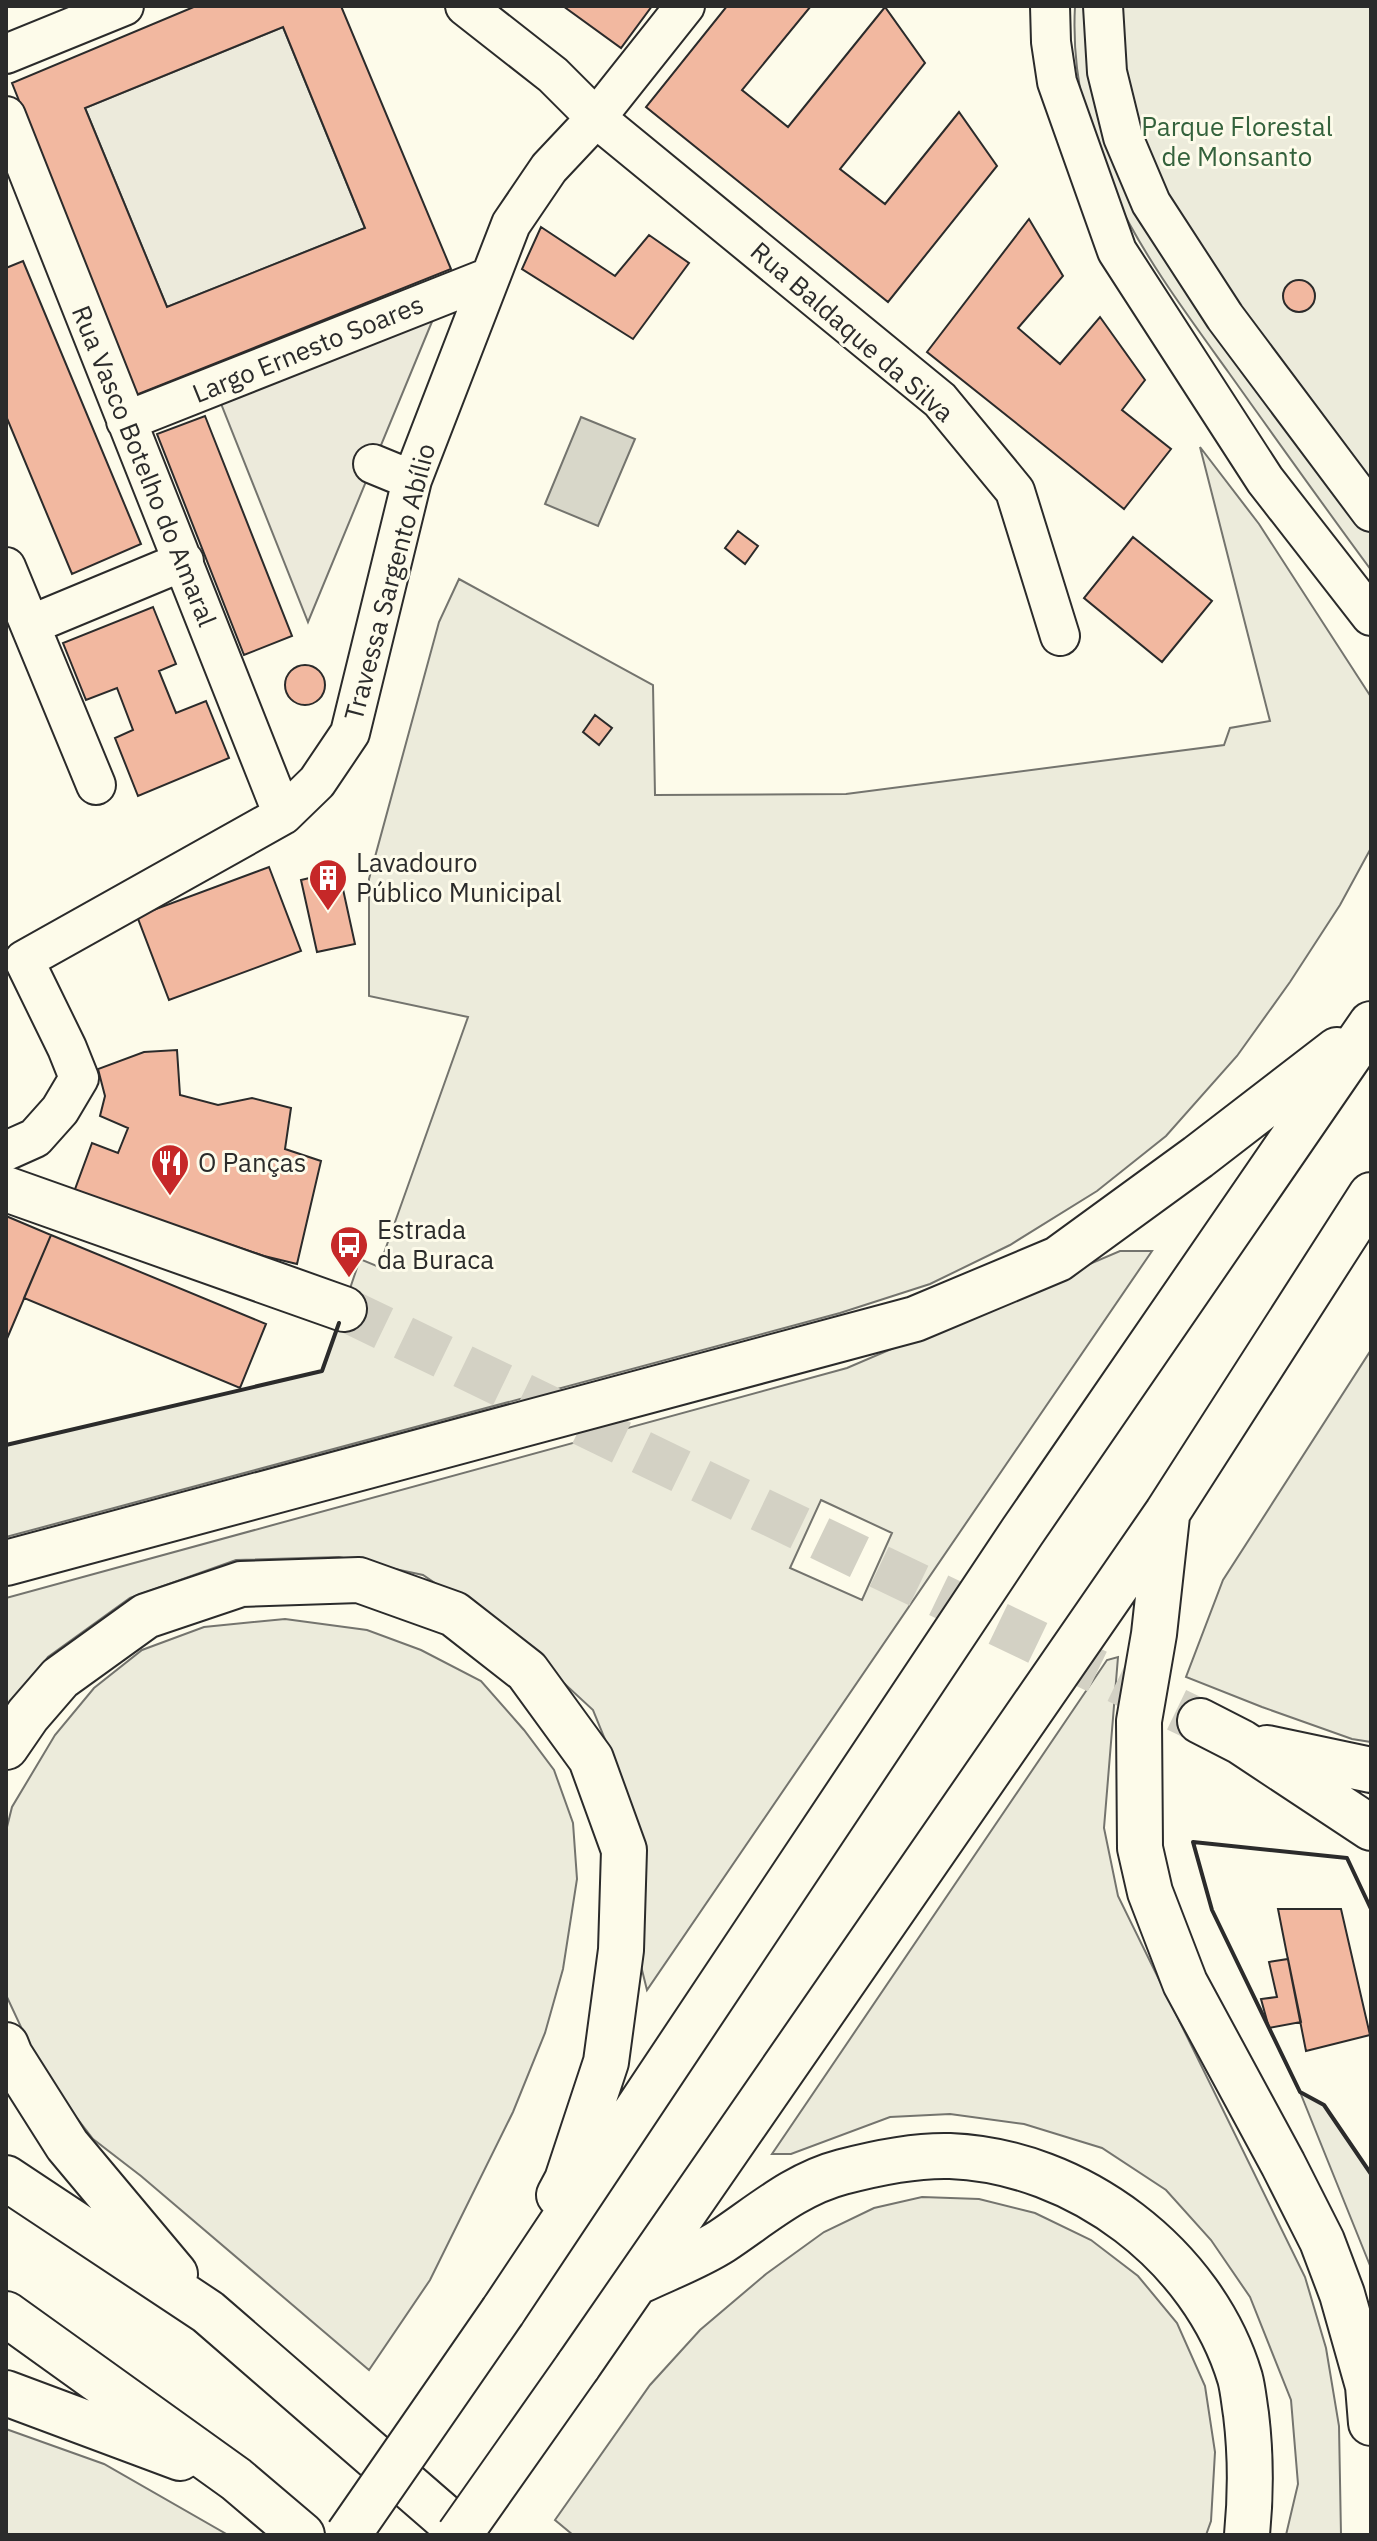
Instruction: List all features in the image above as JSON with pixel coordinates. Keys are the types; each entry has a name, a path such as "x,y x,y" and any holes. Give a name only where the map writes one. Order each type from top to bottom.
{"main road":[{"path":"6,1563 915,1319 1058,1259 1198,1157 1371,1024"},
{"path":"348,2535 503,2311 1022,1532 1371,1024"},
{"path":"6,1189 344,1309"},
{"path":"6,2178 208,2312 462,2535 1167,1513 1371,1195"},
{"path":"1167,1513 1154,1634 1139,1721 1140,1848 1150,1892 1185,1983 1322,2241 1342,2294 1368,2386 1371,2423"},
{"path":"6,1747 60,1678 146,1616 241,1584 359,1580 454,1614 527,1671 591,1759 624,1850 621,1950 606,2062 567,2180 503,2311"},
{"path":"1200,1721 1241,1742 1371,1828"},
{"path":"1241,1742 1371,1770"},
{"path":"6,2045 67,2145 208,2312"},
{"path":"638,2282 719,2242 789,2194 839,2172 895,2161 949,2156 992,2161 1046,2174 1090,2196 1168,2256 1200,2296 1223,2333 1241,2380 1249,2440 1251,2494 1247,2535"},
{"path":"6,2314 236,2479 302,2535"},
{"path":"6,2393 236,2479"}],"street":[{"path":"6,54 124,6"},
{"name":"Rua Baldaque da Silva","path":"465,6 553,75 596,118 940,400 1015,491 1060,636"},
{"name":"Travessa Sargento Abílio","path":"6,1151 35,1138 60,1110 79,1078 67,1048 15,951 283,815 317,782 350,733 412,480 511,224 549,168 596,118 685,6"},
{"path":"1050,6 1057,82 1117,251 1265,480 1371,616"},
{"path":"1103,6 1107,72 1123,137 1151,203 1225,317 1371,512"},
{"name":"Rua Vasco Botelho do Amaral","path":"6,116 283,815"},
{"name":"Largo Ernesto Soares","path":"126,421 490,277"},
{"path":"373,464 412,480"},
{"path":"30,625 184,561"},
{"path":"6,567 96,785"}],"green space":[{"name":"Parque Florestal de Monsanto","path":"1075,6 1371,6 1371,570 1169,289 1118,203 1084,110 1076,60"},
{"path":"1200,447 1259,524 1371,697 1371,848 1340,905 1290,982 1237,1056 1166,1136 1097,1191 1010,1245 930,1284 840,1313 6,1537 6,1445 322,1371 360,1259 379,1267 468,1017 369,996 369,879 439,622 459,579 653,685 655,795 846,794 1224,745 1230,728 1270,721"},
{"path":"1120,1251 1152,1251 647,1990 641,1966 646,1874 622,1781 593,1710 513,1636 423,1575 339,1557 236,1560 130,1598 48,1657 6,1716 6,1598 847,1368","holes":["821,1500 892,1533 862,1600 790,1568"]},
{"path":"1371,1350 1371,1742 1352,1739 1186,1677 1223,1580"},
{"path":"285,1619 367,1630 421,1650 481,1681 554,1770 573,1823 577,1879 563,1969 545,2033 513,2112 430,2280 369,2370 141,2176 93,2139 43,2074 6,1995 6,1831 12,1807 55,1735 94,1688 142,1650 204,1627"},
{"path":"1118,1657 1104,1828 1118,1896 1305,2277 1326,2348 1339,2426 1341,2535 1286,2535 1298,2484 1291,2400 1250,2297 1211,2240 1166,2190 1102,2148 1024,2124 950,2114 890,2117 791,2154 772,2154 1107,1660"},
{"path":"1300,2092 1324,2105 1371,2174 1371,2268"},
{"path":"922,2197 979,2199 1035,2213 1091,2240 1138,2276 1177,2323 1205,2386 1215,2452 1211,2521 1206,2535 573,2535 555,2520 650,2385 700,2330 766,2274 824,2232 874,2208"},
{"path":"6,2429 104,2464 228,2535 6,2535"}],"shaded area":[{"path":"283,27 365,228 167,307 85,108"},
{"path":"443,295 308,622 214,386"},
{"path":"581,417 635,439 598,526 545,504"}],"building":[{"path":"196,6 341,6 451,269 136,395 12,83","holes":["283,27 365,228 167,307 85,108"]},
{"path":"563,6 652,6 621,48"},
{"path":"727,6 811,6 742,90 788,127 885,7 925,63 840,169 885,204 959,112 997,166 888,302 646,107"},
{"path":"1029,219 1063,276 1018,328 1060,364 1100,317 1145,380 1122,410 1171,449 1124,509 927,352"},
{"path":"541,227 615,276 649,235 689,263 633,339 522,269"},
{"path":"23,261 141,544 72,574 6,416 6,268"},
{"path":"1299,280 1310,285 1315,296 1310,307 1299,312 1288,307 1283,296 1288,285"},
{"path":"205,416 292,636 244,655 157,434"},
{"path":"738,531 758,546 745,564 725,548"},
{"path":"1133,537 1212,601 1162,662 1084,598"},
{"path":"153,607 176,664 159,671 176,713 206,701 229,758 138,796 115,738 133,730 117,688 86,700 63,643"},
{"path":"305,665 319,671 325,685 319,699 305,705 291,699 285,685 291,671"},
{"path":"595,715 612,728 599,745 583,732"},
{"path":"269,867 301,951 169,1000 137,916"},
{"name":"Lavadouro Público Municipal","path":"339,871 355,944 317,952 301,880"},
{"path":"177,1050 180,1095 218,1105 252,1098 291,1108 285,1149 321,1161 297,1264 264,1256 74,1192 92,1143 118,1153 128,1128 100,1116 105,1096 98,1069 144,1052"},
{"path":"6,1216 51,1235 6,1341"},
{"path":"51,1235 266,1324 240,1388 24,1298"},
{"path":"1278,1909 1341,1909 1370,2035 1306,2051"},
{"path":"1288,1959 1301,2022 1269,2028 1261,1999 1277,1997 1269,1962"}],"tunnel":[{"path":"344,1309 1200,1721"}],"wall":[{"path":"6,1445 322,1371 339,1323"},
{"path":"1371,1909 1347,1858 1193,1842 1212,1910 1300,2092 1324,2105 1371,2174"}],"place":[{"name":"Lavadouro Público Municipal","path":"328,912"},
{"name":"O Panças","path":"170,1197"},
{"name":"Estrada da Buraca","path":"349,1279"}]}
